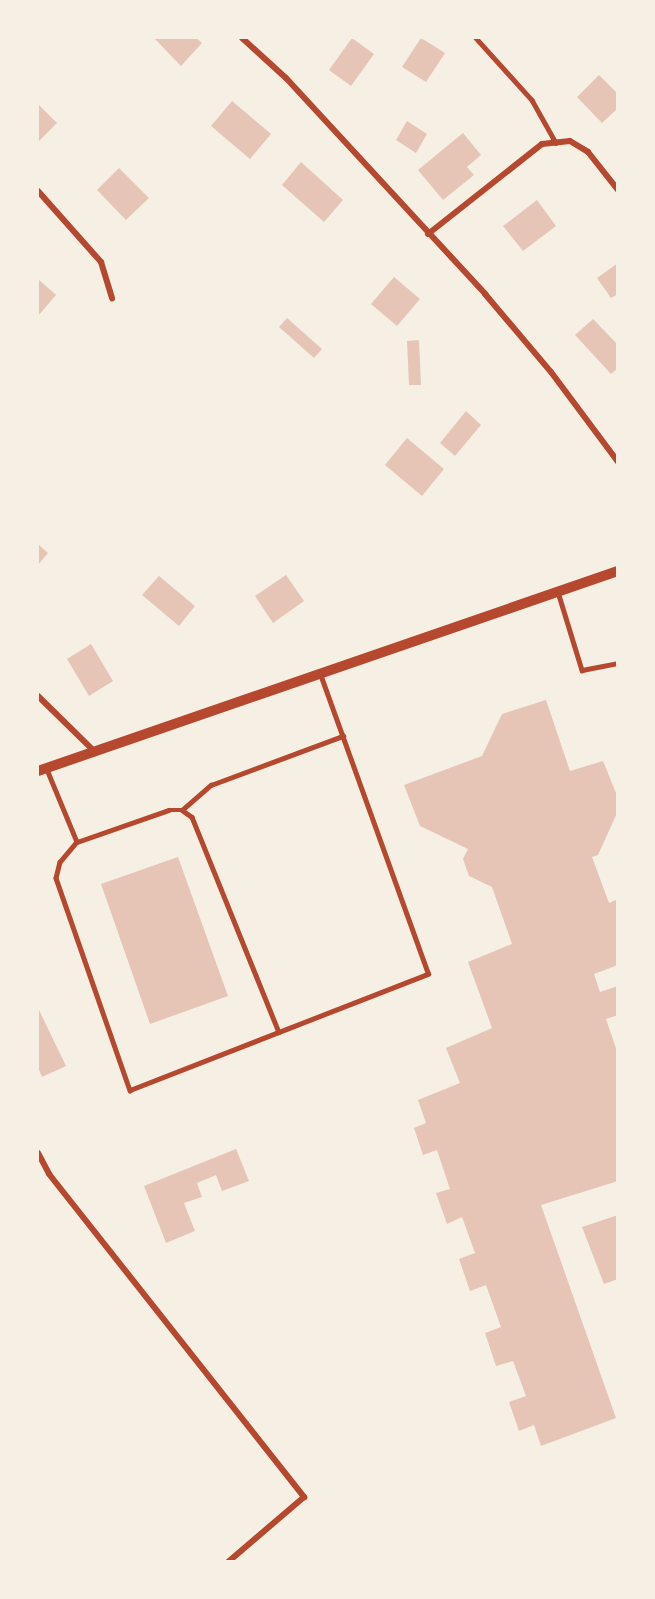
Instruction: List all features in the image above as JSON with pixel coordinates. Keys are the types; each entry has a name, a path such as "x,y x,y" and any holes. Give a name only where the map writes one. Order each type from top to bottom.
{"street":[{"path":"242,38 301,93 551,372 618,462"},
{"path":"428,234 525,155 542,144 570,141 588,152 618,190"},
{"path":"38,191 101,262 112,298"},
{"path":"42,769 618,571"},
{"path":"38,696 94,750"},
{"path":"38,1154 49,1174 304,1497 228,1562"}],"lane":[{"path":"476,38 532,100 556,143"},
{"path":"558,591 582,670 618,663"},
{"path":"320,673 343,736 428,974 130,1090 56,878 60,862 77,842 169,810 182,810 211,785 343,736"},
{"path":"42,769 77,842"},
{"path":"182,810 199,828 279,1032"}],"building":[{"path":"154,38 196,38 202,43 181,66"},
{"path":"352,38 374,54 351,86 329,70"},
{"path":"421,38 445,53 426,82 402,67"},
{"path":"599,75 618,94 618,108 602,123 577,97"},
{"path":"232,101 271,134 250,159 211,126"},
{"path":"38,104 57,123 38,142"},
{"path":"407,121 427,134 416,153 396,140"},
{"path":"463,133 481,155 467,167 474,175 443,200 418,170"},
{"path":"301,162 343,200 324,222 282,185"},
{"path":"119,168 149,198 126,220 97,190"},
{"path":"537,200 556,226 523,251 503,226"},
{"path":"618,263 618,294 611,298 597,278"},
{"path":"394,277 420,299 397,326 371,304"},
{"path":"38,279 56,295 38,316"},
{"path":"287,318 322,349 314,358 279,327"},
{"path":"593,319 618,345 618,368 611,374 575,335"},
{"path":"419,340 421,385 409,385 407,341"},
{"path":"466,411 481,425 455,456 440,443"},
{"path":"407,438 444,469 422,496 385,465"},
{"path":"38,544 48,553 38,565"},
{"path":"286,575 304,601 273,623 255,596"},
{"path":"159,576 195,606 179,626 142,595"},
{"path":"91,644 113,681 89,696 67,659"},
{"path":"546,700 570,771 603,761 618,798 618,811 598,855 592,857 609,903 618,899 618,965 594,974 600,992 618,986 618,1015 606,1019 618,1054 618,1181 541,1205 616,1418 541,1446 534,1425 519,1431 509,1402 526,1396 513,1361 496,1366 485,1333 501,1327 486,1285 470,1291 459,1259 475,1253 462,1217 447,1224 436,1193 450,1189 437,1150 423,1155 414,1128 426,1123 418,1100 460,1083 446,1048 492,1028 468,962 512,944 492,887 469,876 463,859 468,849 420,826 404,785 482,756 502,714"},
{"path":"178,857 228,996 150,1024 101,884"},
{"path":"39,1010 66,1066 42,1077 38,1067"},
{"path":"236,1149 249,1181 222,1191 216,1175 197,1183 202,1197 184,1203 195,1231 166,1243 144,1186"},
{"path":"618,1215 618,1279 604,1284 582,1227"}]}
